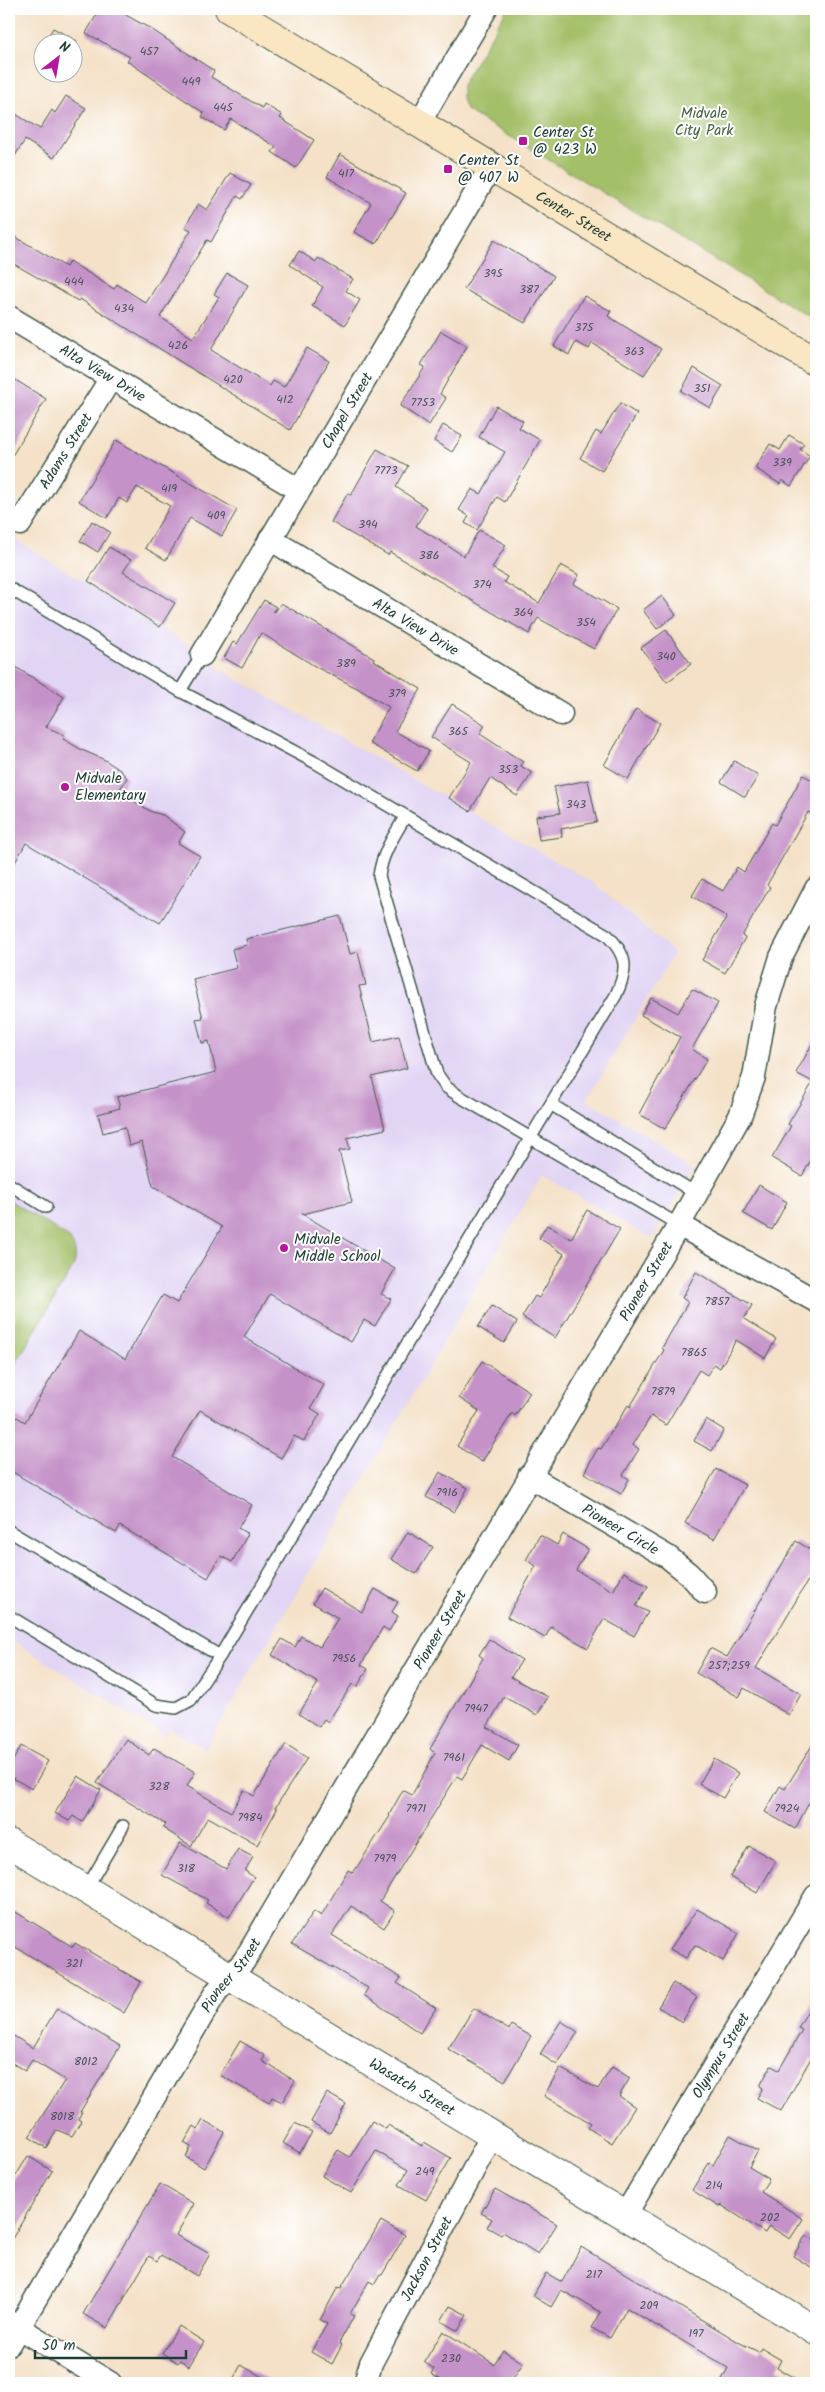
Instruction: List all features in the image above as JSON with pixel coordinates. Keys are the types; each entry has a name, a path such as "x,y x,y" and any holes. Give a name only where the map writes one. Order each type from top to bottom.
{"main road":[{"name":"Center Street","path":"229,9 816,362"}],"street":[{"path":"419,123 486,9"},
{"name":"Chapel Street","path":"202,655 491,167"},
{"name":"Alta View Drive","path":"9,317 299,490"},
{"name":"Adams Street","path":"20,524 111,378"},
{"name":"Alta View Drive","path":"270,539 562,714"},
{"name":"Pioneer Street","path":"12,2331 216,1992 244,1961 697,1194 740,1116 754,1077 766,1006 782,957 816,889"},
{"path":"679,1225 816,1301"},
{"name":"Pioneer Circle","path":"529,1476 668,1557 689,1574 705,1592"},
{"name":"Wasatch Street","path":"9,1843 816,2331"},
{"name":"Olympus Street","path":"625,2216 816,1896"},
{"name":"Jackson Street","path":"365,2383 370,2363 492,2135"},
{"path":"12,2331 110,2383"}],"lane":[{"path":"9,588 180,691 316,763 607,935 619,947 625,963 623,980 616,995 552,1105 220,1656 190,1700 176,1708 156,1705 9,1616"},
{"path":"180,691 202,655"},
{"path":"405,816 387,847 379,876 436,1074 446,1087 459,1096 679,1225"},
{"path":"552,1105 697,1194"},
{"path":"9,1184 46,1207"},
{"path":"9,1532 220,1656"},
{"path":"86,1889 123,1826"}],"shaded area":[{"path":"9,536 188,645 218,668 592,882 674,953 587,1100 696,1165 652,1239 542,1175 205,1749 169,1728 165,1735 9,1639"}],"green space":[{"name":"Midvale City Park","path":"507,9 816,9 816,321 466,110 462,99 462,85"},
{"path":"9,1200 68,1237 73,1245 75,1257 72,1269 9,1375"}],"building":[{"path":"100,9 115,9 151,29 214,71 211,77 262,108 264,104 282,115 280,118 314,140 296,168 272,152 276,147 231,119 224,130 202,117 204,113 127,61 130,57 86,33"},
{"path":"53,28 60,32 51,32"},
{"path":"66,96 86,108 54,158 25,140 9,165 9,110 40,129 52,110 55,113"},
{"path":"340,154 406,193 376,244 354,232 371,203 327,177"},
{"path":"230,173 251,185 242,199 237,196 211,242 207,240 160,317 193,338 219,297 214,294 227,273 248,285 211,350 270,386 273,381 284,387 307,348 329,361 290,430 80,299 78,301 9,261 9,233 66,267 69,261 114,289 117,284 146,303 191,230 185,227 198,204 207,210"},
{"path":"494,240 554,276 525,323 464,289"},
{"path":"299,251 316,262 318,258 353,279 346,291 360,300 345,325 312,306 323,287 290,265"},
{"path":"584,296 611,311 608,316 661,349 644,375 592,343 589,349 576,342 569,355 554,346"},
{"path":"441,331 467,346 440,394 446,398 429,425 400,406 425,367 421,365"},
{"path":"694,368 723,386 710,408 681,391"},
{"path":"9,376 46,399 9,461"},
{"path":"620,403 637,414 602,471 580,458 596,431 601,434"},
{"path":"496,406 523,421 519,428 540,440 505,502 497,497 477,530 465,523 469,516 459,510 472,489 481,494 505,452 479,437"},
{"path":"443,425 462,436 452,452 434,441"},
{"path":"789,435 804,444 800,449 810,456 791,486 782,480 780,484 755,468 770,444 780,450"},
{"path":"116,440 237,510 222,536 190,518 166,560 145,548 170,506 137,487 127,503 119,498 107,518 79,501"},
{"path":"377,449 408,466 396,487 427,508 416,526 464,556 479,530 506,545 492,568 507,577 504,582 539,603 561,565 579,575 574,584 617,609 594,649 538,618 529,634 390,552 388,555 331,522 348,493 351,495"},
{"path":"92,521 110,532 98,552 80,541"},
{"path":"109,547 131,560 123,572 175,603 160,627 88,581"},
{"path":"662,596 676,615 657,629 643,610"},
{"path":"264,600 276,607 273,611 275,612 281,603 374,658 373,660 421,689 395,731 429,751 417,771 369,743 389,707 357,688 318,668 261,633 242,668 224,658 233,642 237,644"},
{"path":"666,630 691,664 667,682 641,648"},
{"name":"Midvale Elementary","path":"9,663 64,697 46,727 65,735 63,739 105,760 120,770 127,778 118,792 152,812 163,815 185,832 178,843 200,856 160,923 26,843 9,873 9,752 11,740"},
{"path":"452,704 485,725 480,734 523,762 521,766 532,773 517,796 490,778 470,811 449,798 471,762 431,737"},
{"path":"636,709 660,723 628,779 604,765"},
{"path":"734,761 758,776 745,797 721,782"},
{"path":"803,775 816,782 816,816 808,812 767,885 770,887 742,936 745,938 725,973 702,960 727,917 692,896 702,879 723,891 737,867 744,872 772,823 775,825"},
{"path":"588,780 597,822 561,829 562,837 539,840 536,816 560,813 554,787"},
{"name":"Midvale Middle School","path":"340,916 350,954 358,952 366,985 359,986 373,1042 399,1036 407,1068 372,1077 385,1129 347,1138 350,1149 339,1151 352,1202 302,1214 395,1269 381,1294 391,1299 375,1326 364,1320 351,1342 270,1294 244,1337 324,1385 311,1408 320,1414 304,1441 294,1436 281,1458 200,1410 172,1457 252,1505 238,1528 248,1534 232,1562 221,1556 208,1578 120,1526 116,1533 9,1470 9,1430 17,1417 25,1422 79,1331 125,1359 163,1295 177,1303 222,1227 153,1186 142,1142 129,1146 125,1127 103,1133 98,1114 120,1108 117,1097 216,1072 209,1041 202,1043 196,1019 203,1018 193,979 237,968 232,949 247,945 246,939"},
{"path":"692,989 718,1003 692,1049 707,1059 665,1129 639,1114 680,1037 641,1015 651,998 678,1013"},
{"path":"816,1037 816,1151 802,1176 772,1158 791,1126 788,1124 813,1082 796,1073"},
{"path":"759,1185 787,1202 772,1230 743,1213"},
{"path":"587,1210 620,1229 555,1338 522,1317 535,1296 539,1298 564,1254 539,1238 547,1225 571,1239"},
{"path":"696,1272 752,1305 744,1319 776,1339 765,1358 736,1340 720,1368 714,1364 707,1375 699,1370 666,1425 651,1416 633,1445 639,1449 623,1475 629,1479 621,1494 584,1473 598,1448 601,1449 628,1405 630,1407 664,1350 662,1348 688,1302 682,1298"},
{"path":"492,1306 517,1322 504,1343 478,1327"},
{"path":"482,1361 530,1392 515,1416 512,1413 482,1462 457,1446 479,1411 459,1398"},
{"path":"706,1419 724,1430 712,1451 694,1441"},
{"path":"716,1469 745,1485 714,1539 685,1523"},
{"path":"440,1472 468,1488 454,1512 426,1497"},
{"path":"408,1532 433,1547 416,1574 391,1559"},
{"path":"563,1534 588,1549 576,1570 613,1591 624,1572 648,1586 636,1606 648,1612 634,1636 604,1619 588,1648 551,1627 545,1638 507,1617 536,1566 526,1560 540,1535 557,1545"},
{"path":"796,1541 816,1553 816,1567 756,1668 801,1694 789,1715 744,1688 739,1697 696,1673 710,1648 727,1657"},
{"path":"322,1588 362,1612 375,1589 398,1602 392,1612 398,1616 389,1631 383,1627 361,1665 368,1669 357,1687 352,1684 328,1722 324,1719 319,1727 299,1714 318,1683 272,1655 282,1639 295,1647 301,1636 320,1647 338,1618 313,1603"},
{"path":"489,1639 522,1660 511,1677 548,1697 537,1715 504,1697 487,1727 518,1745 509,1761 482,1745 462,1779 457,1776 380,1901 395,1911 384,1928 351,1906 332,1935 401,1978 397,1983 436,2008 420,2033 364,1995 368,1988 292,1944 314,1911 321,1916 348,1870 353,1873 390,1816 403,1790 412,1795 435,1753 430,1749 483,1658 479,1655"},
{"path":"126,1739 149,1755 154,1748 195,1772 187,1786 231,1812 244,1790 254,1796 286,1744 307,1758 275,1808 277,1809 257,1845 208,1817 191,1846 163,1828 165,1824 97,1783"},
{"path":"816,1739 816,1790 795,1829 765,1812 780,1786 785,1789"},
{"path":"21,1746 48,1761 32,1789 9,1776 9,1768"},
{"path":"714,1759 738,1773 723,1798 699,1784"},
{"path":"78,1776 101,1790 82,1822 73,1816 69,1821 55,1813"},
{"path":"180,1843 226,1869 238,1849 253,1857 245,1871 254,1877 229,1917 206,1903 208,1900 162,1875"},
{"path":"749,1846 776,1861 757,1893 730,1877"},
{"path":"9,1908 73,1947 75,1943 141,1982 124,2013 9,1943"},
{"path":"697,1909 739,1933 723,1961 695,1945 686,1958 670,1949"},
{"path":"673,1983 697,1997 682,2022 658,2007"},
{"path":"816,1996 816,2061 811,2058 781,2111 757,2098 763,2088 760,2086 771,2066 779,2070 802,2030 798,2028"},
{"path":"57,2008 120,2046 80,2112 82,2112 78,2119 81,2121 72,2136 57,2130 46,2148 29,2137 65,2080 32,2060 25,2071 9,2061 9,2033 33,2048"},
{"path":"474,2008 509,2030 511,2025 531,2036 505,2081 448,2049"},
{"path":"561,2021 578,2032 557,2065 540,2054"},
{"path":"240,2041 265,2056 262,2061 295,2081 282,2102 272,2097 269,2103 220,2075"},
{"path":"612,2067 630,2078 619,2096 635,2107 612,2143 588,2128 591,2123 544,2096 560,2068 598,2089"},
{"path":"327,2093 346,2104 330,2133 311,2122"},
{"path":"203,2120 224,2132 204,2168 186,2157 191,2147 184,2143 194,2126 198,2129"},
{"path":"372,2121 386,2129 388,2125 422,2146 424,2142 451,2158 426,2200 399,2185 408,2170 376,2151 351,2193 322,2176 338,2150 350,2157"},
{"path":"295,2123 312,2132 300,2153 283,2143"},
{"path":"730,2135 758,2151 749,2167 769,2179 761,2192 803,2219 790,2239 769,2226 765,2233 721,2205 719,2207 692,2190 709,2163 713,2165"},
{"path":"28,2156 52,2171 9,2244 9,2187"},
{"path":"160,2184 194,2204 176,2235 210,2254 197,2276 161,2255 157,2261 149,2256 107,2328 83,2314"},
{"path":"495,2189 557,2224 538,2254 503,2232 501,2235 487,2227 492,2219 481,2213"},
{"path":"381,2221 405,2235 382,2275 380,2274 374,2284 369,2281 350,2314 354,2316 339,2343 342,2345 332,2364 311,2352 327,2324 320,2320 338,2287 341,2288"},
{"path":"806,2235 816,2241 816,2270 793,2256"},
{"path":"581,2247 742,2344 759,2352 761,2348 781,2360 777,2368 803,2383 720,2383 728,2368 627,2308 610,2338 592,2328 601,2312 561,2290 551,2307 533,2296 546,2273 562,2282"},
{"path":"450,2306 467,2315 458,2331 441,2321"},
{"path":"179,2326 204,2342 189,2366 180,2360 178,2363 162,2353"},
{"path":"443,2331 494,2364 503,2350 523,2363 510,2383 446,2383 431,2374 434,2369 424,2362"},
{"path":"241,2365 273,2383 231,2383"}],"place":[{"name":"Center St @ 423 W","path":"523,141"},
{"name":"Center St @ 407 W","path":"448,169"},
{"name":"Midvale Elementary","path":"65,787"},
{"name":"Midvale Middle School","path":"284,1248"}]}
